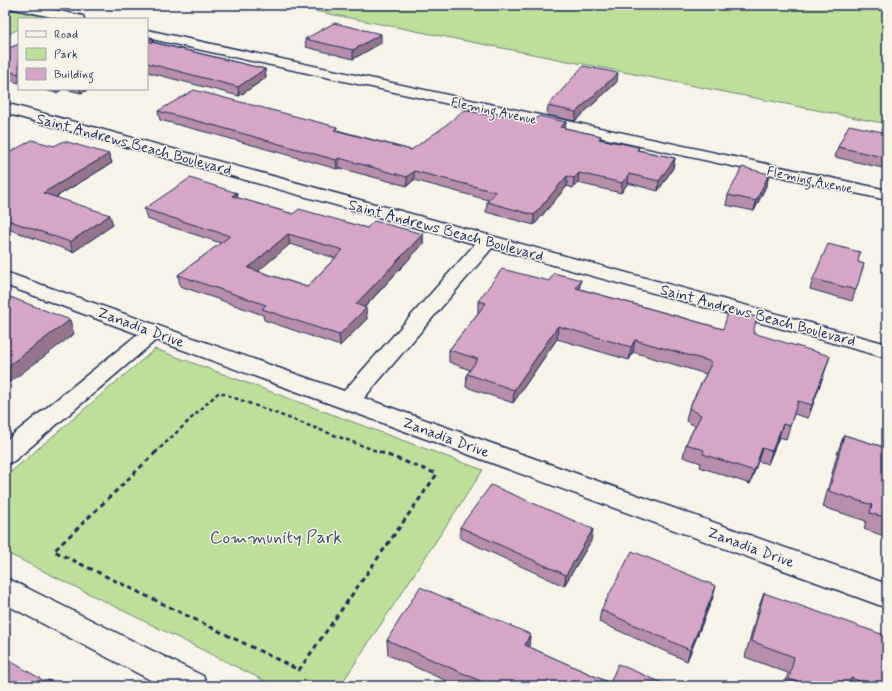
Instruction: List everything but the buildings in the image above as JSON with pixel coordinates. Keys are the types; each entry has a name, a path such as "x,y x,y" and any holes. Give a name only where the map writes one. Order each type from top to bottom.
{"street":[{"path":"14,5 73,18"},
{"name":"Fleming Avenue","path":"148,34 887,196"},
{"name":"Saint Andrews Beach Boulevard","path":"5,108 887,351"},
{"path":"348,402 488,241"},
{"name":"Zanadia Drive","path":"5,278 887,596"},
{"path":"5,455 153,332"},
{"path":"5,590 192,686"}],"path":[{"path":"219,392 437,474 299,670 54,551 219,392"}],"green space":[{"path":"284,5 887,5 887,124"},
{"path":"5,8 46,17 18,18 18,30 5,36"},
{"name":"Community Park","path":"155,349 483,470 340,686 275,686 5,552 5,477"}]}
